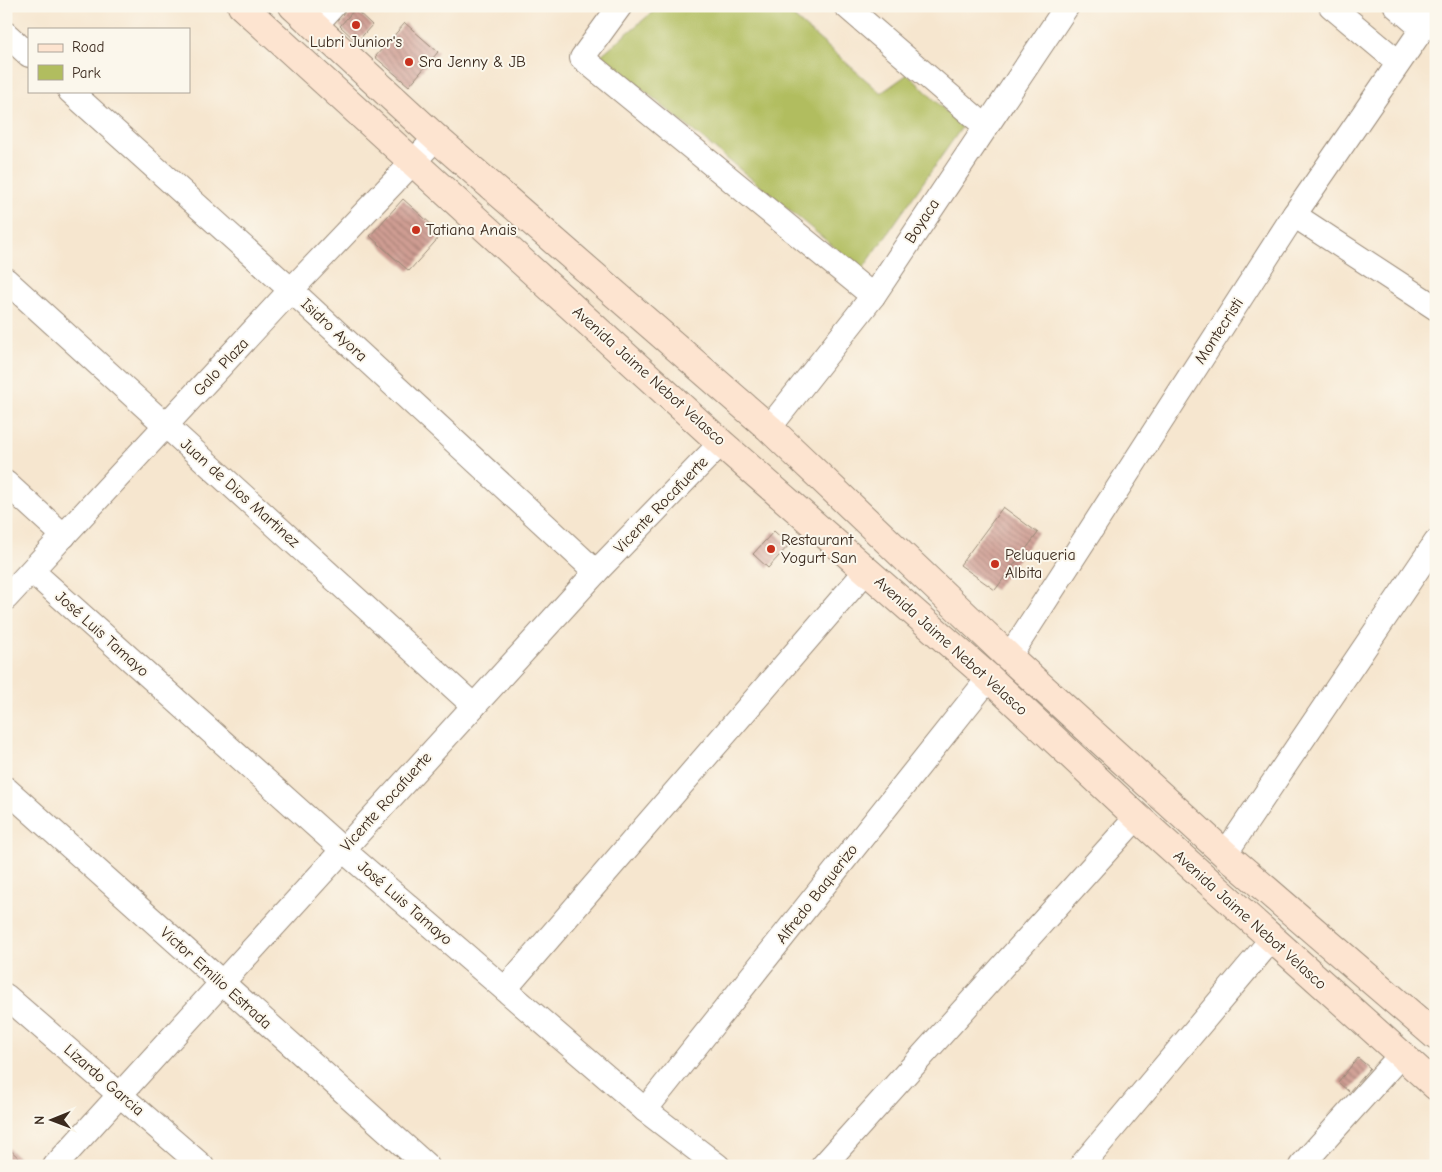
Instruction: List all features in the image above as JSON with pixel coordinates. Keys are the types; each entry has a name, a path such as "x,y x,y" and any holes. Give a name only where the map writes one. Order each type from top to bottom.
{"main road":[{"name":"Avenida Jaime Nebot Velasco","path":"242,6 722,443 989,678 1271,940 1436,1086"},
{"name":"Avenida Jaime Nebot Velasco","path":"293,6 436,138 769,428 1008,657 1225,854 1436,1036"}],"street":[{"path":"314,27 333,6"},
{"path":"620,6 582,58 873,296"},
{"path":"846,6 985,126"},
{"name":"Boyaca","path":"769,428 873,296 1067,6"},
{"path":"1331,6 1398,62"},
{"path":"1396,6 1423,28"},
{"name":"Montecristi","path":"1008,657 1294,215 1436,9"},
{"path":"6,34 28,54"},
{"name":"Isidro Ayora","path":"71,92 291,290 596,572"},
{"name":"Galo Plaza","path":"7,595 32,571 291,290 436,138"},
{"path":"1294,215 1436,308"},
{"name":"Juan de Dios Martinez","path":"6,280 474,706"},
{"name":"Vicente Rocafuerte","path":"55,1166 596,572 722,443"},
{"path":"6,483 64,536"},
{"path":"1225,854 1436,542"},
{"name":"José Luis Tamayo","path":"32,571 343,850 645,1110 718,1166"},
{"path":"505,989 866,571"},
{"name":"Alfredo Baquerizo","path":"645,1110 989,678"},
{"name":"Victor Emilio Estrada","path":"6,789 427,1166"},
{"path":"822,1166 1137,817"},
{"path":"1092,1162 1271,940"},
{"name":"Lizardo Garcia","path":"6,996 202,1166"},
{"path":"1301,1166 1400,1056"}],"green space":[{"path":"660,6 781,6 881,93 908,74 962,127 862,270 601,55"}],"building":[{"name":"Lubri Junior's","path":"355,9 372,25 357,42 340,26"},
{"path":"405,23 438,52 409,86 375,57"},
{"path":"403,199 442,234 409,271 370,236"},
{"path":"1003,507 1038,533 995,590 960,565"},
{"name":"Restaurant Yogurt San","path":"774,531 789,545 768,568 753,554"},
{"path":"1358,1058 1370,1068 1349,1092 1338,1082"},
{"path":"6,1146 21,1160 15,1166 6,1166"}],"place":[{"name":"Lubri Junior's","path":"356,25"},
{"name":"Sra Jenny & JB","path":"409,62"},
{"name":"Tatiana Anais","path":"416,230"},
{"name":"Restaurant Yogurt San","path":"771,549"},
{"name":"Peluqueria Albita","path":"995,564"}]}
